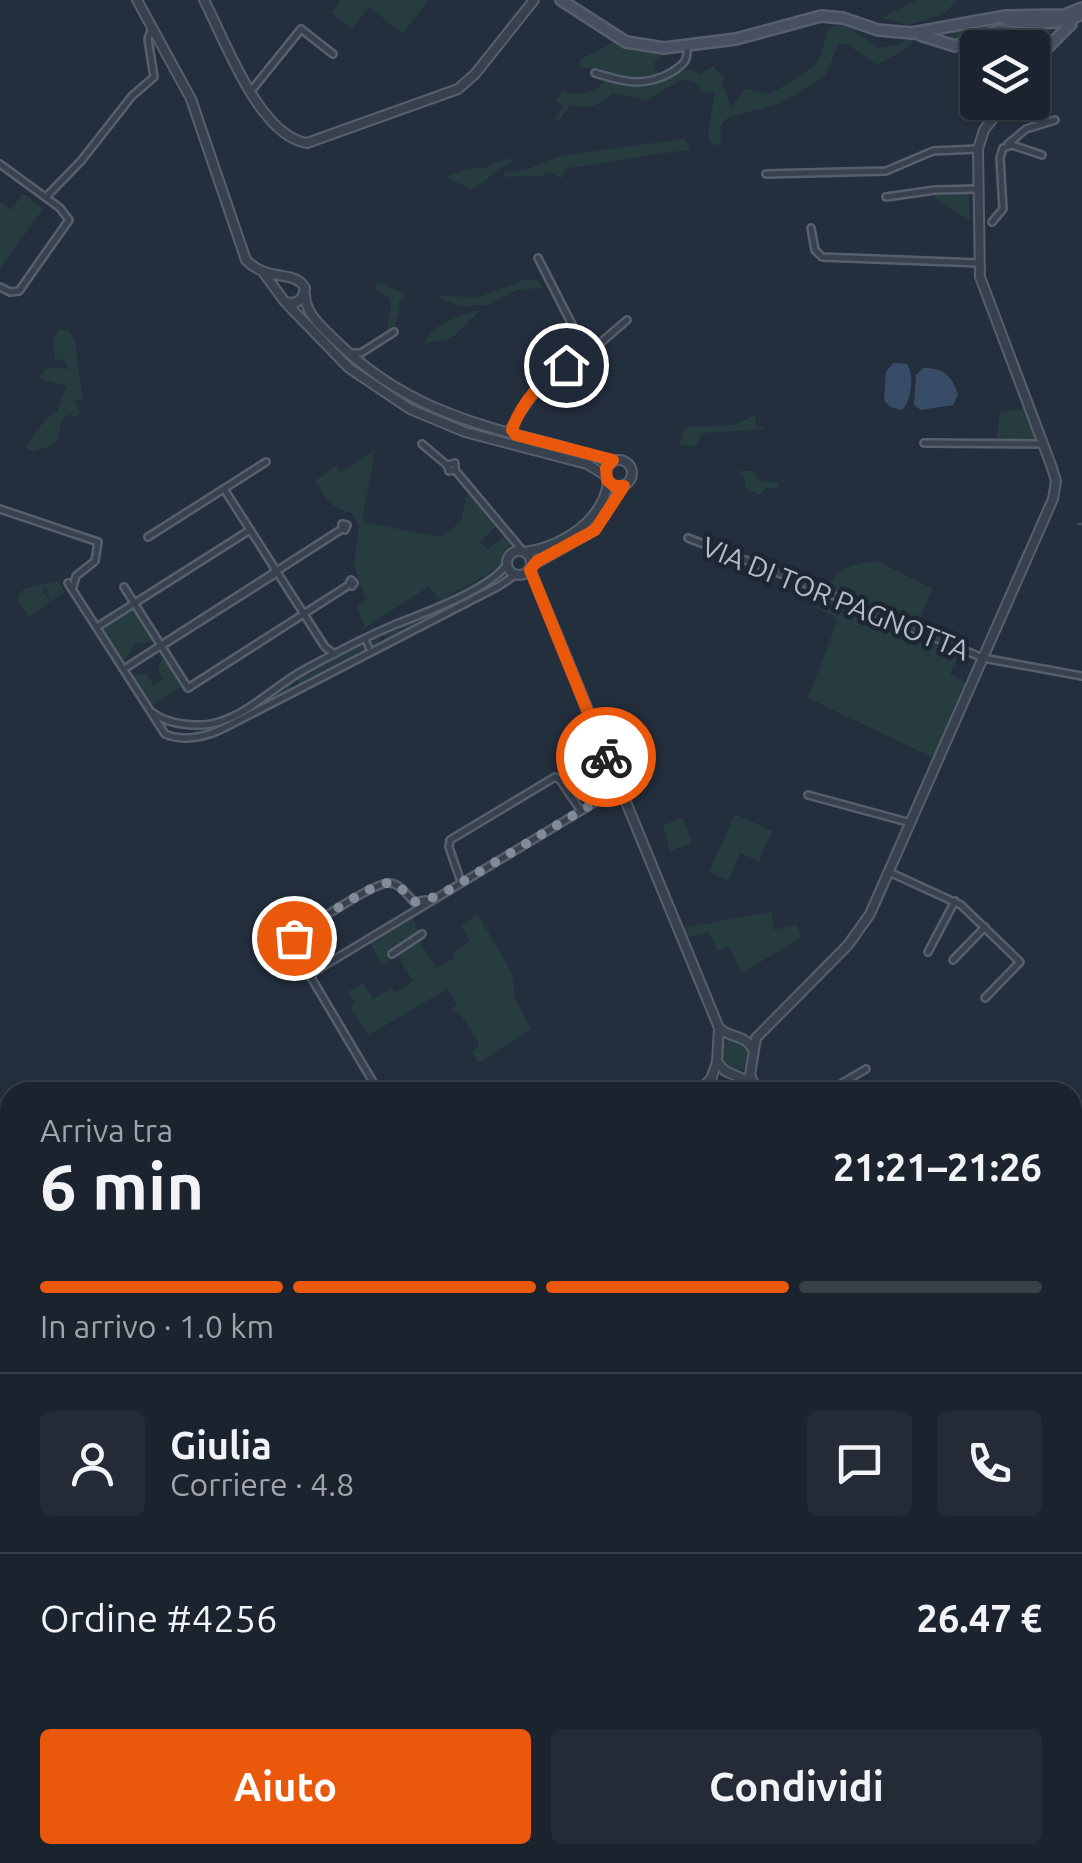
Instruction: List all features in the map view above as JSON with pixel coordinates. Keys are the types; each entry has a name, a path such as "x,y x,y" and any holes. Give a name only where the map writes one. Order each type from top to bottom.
{"main road":[{"path":"561,0 628,43 652,48 687,47 750,36 824,16 960,44"},
{"path":"912,33 1008,16 1082,13"},
{"path":"983,20 1052,23 1066,22 1082,13"},
{"path":"1050,46 1082,13"},
{"path":"955,46 949,31 963,23"},
{"path":"1052,23 1058,34"},
{"path":"1035,30 1036,24"}],"street":[{"path":"0,509 98,542 94,561 70,586 169,737 189,738 217,732 556,554 599,526 631,479 631,468 624,461 503,432 421,403 346,351 311,314 300,280 262,272 249,264 191,100 137,0"},
{"path":"204,0 268,120 300,142 313,142 458,89 475,74 534,0"},
{"path":"46,198 133,94 153,79 148,39 152,27"},
{"path":"251,91 301,30 333,54"},
{"path":"595,73 625,82 650,82 684,65 687,47"},
{"name":"VIA DI TOR PAGNOTTA","path":"754,1050 755,1040 766,1026 855,937 870,914 1054,499 1055,476 985,294 979,263 978,148 992,120"},
{"path":"992,222 1003,209 1000,158 1006,146 1026,129 1054,120"},
{"path":"1006,146 1042,155"},
{"path":"766,174 886,171 933,151 978,148"},
{"path":"0,164 67,215 68,226 19,291 12,293 0,287"},
{"path":"886,197 977,189"},
{"path":"811,228 815,250 822,257 979,263"},
{"path":"538,258 583,346 584,357"},
{"path":"262,272 285,302 349,368 410,409 464,432 587,464 617,487 624,486"},
{"path":"277,291 285,277"},
{"path":"285,302 299,301 304,292"},
{"path":"503,432 508,431 549,373 584,357 627,320"},
{"path":"346,351 361,353 394,332"},
{"path":"361,353 362,365"},
{"path":"515,422 512,430 516,435"},
{"path":"924,443 1044,444"},
{"path":"422,444 449,470 455,470 524,551 525,571"},
{"path":"512,553 553,543 556,536 564,537 592,518 607,493 606,468 613,460"},
{"path":"148,538 266,462"},
{"path":"224,488 325,647 335,654"},
{"path":"124,670 342,528"},
{"path":"97,628 250,530"},
{"name":"VIA DI TOR PAGNOTTA","path":"688,538 983,658"},
{"path":"151,711 160,718 192,724 212,724 231,718 294,676 499,574 508,564 513,539"},
{"path":"508,564 525,571 534,582 720,1028 718,1062 708,1082"},
{"path":"124,587 188,688 349,585"},
{"path":"370,649 382,641 376,634"},
{"path":"366,641 370,649"},
{"path":"324,660 325,647"},
{"path":"983,658 1082,676"},
{"path":"294,676 293,682 300,688"},
{"path":"189,738 194,730 192,724"},
{"path":"461,882 449,843 464,831 555,778 581,811"},
{"path":"312,979 318,968 619,788"},
{"path":"808,795 910,823"},
{"path":"889,872 955,902 1020,962 985,998"},
{"path":"373,1082 312,979 294,940 312,925 383,884 400,887 414,902 432,900"},
{"path":"928,952 955,902"},
{"path":"953,960 985,927"},
{"path":"392,954 422,934"},
{"name":"VIA DI TOR PAGNOTTA","path":"737,1037 753,1035 766,1026"},
{"path":"720,1028 754,1050 750,1075 753,1082"},
{"path":"719,1046 737,1037"},
{"path":"718,1062 750,1082"},
{"path":"711,1079 752,1065"},
{"path":"844,1082 866,1069"}],"green space":[{"path":"341,0 429,0 403,33 369,7 351,29 331,13"},
{"path":"918,0 957,0 944,14 909,25 882,18"},
{"path":"991,22 1031,26 1029,30 960,30 960,43 950,38 951,30"},
{"path":"837,25 879,48 911,37 916,39 877,65 847,44 838,44 827,73 819,80 781,103 727,118 720,127 722,141 718,146 709,140 708,133 715,92 701,91 695,82 683,79 647,100 612,93 593,106 571,105 558,121 555,119 564,104 555,101 563,91 589,92 608,76 600,68 582,68 579,60 617,41 665,55 655,61 658,73 654,80 628,83 645,87 684,70 693,69 699,75 713,66 724,78 731,107 745,89 771,94 813,67 821,56 827,31"},
{"path":"683,139 690,146 687,150 567,168 562,178 549,172 541,176 503,177 505,173 560,156"},
{"path":"507,158 513,161 472,189 446,178 464,170 483,169"},
{"path":"969,191 970,221 935,198 935,192"},
{"path":"23,193 43,209 0,268 0,202 11,210"},
{"path":"524,280 537,280 544,288 517,290 487,305 460,306 438,298 475,298"},
{"path":"377,281 406,295 398,303 393,331 387,331 391,301 376,288"},
{"path":"481,310 453,337 424,344 440,326"},
{"path":"59,330 69,330 75,341 82,400 75,400 81,413 64,418 53,445 33,452 26,447 47,417 58,410 66,386 39,378 48,368 70,369 63,359 55,360 53,338"},
{"path":"1027,408 1038,440 997,439 1000,412"},
{"path":"755,415 756,426 768,429 703,433 695,446 680,445 687,427 734,425"},
{"path":"375,450 362,522 441,537 461,522 467,493 499,523 480,543 488,550 506,534 510,545 500,567 441,600 428,587 360,631 364,626 357,607 366,600 354,564 359,526 352,513 334,506 315,481 336,466 340,472"},
{"path":"738,471 755,471 755,477 761,481 780,483 760,495 746,489"},
{"path":"876,561 932,588 917,628 826,590 846,568"},
{"path":"500,576 503,581 386,641 383,633 422,618"},
{"path":"58,581 65,592 51,601 46,592 50,589 42,589 50,602 29,616 18,603 25,588"},
{"path":"818,591 960,651 950,674 969,684 936,759 808,698 837,622 834,616 812,606"},
{"path":"132,608 154,642 136,644 124,661 103,627"},
{"path":"375,636 380,638 378,643 304,684 297,684 298,677"},
{"path":"163,656 181,687 153,705 133,675 146,674 154,685 163,679 158,668"},
{"path":"290,679 294,689 222,727 194,736 195,727 218,725"},
{"path":"735,814 772,831 759,861 740,853 728,880 709,872"},
{"path":"683,818 692,843 670,851 663,825"},
{"path":"771,912 774,930 797,925 802,937 742,973 729,947 718,951 709,932 685,938 681,928"},
{"path":"478,915 513,974 514,997 531,1029 478,1063 472,1052 479,1043 459,1012 450,1011 457,1005 447,989 369,1035 350,1007 355,1003 348,992 363,983 373,999 391,988 395,993 413,981 398,956 382,965 370,943 412,918 423,940 420,942 436,968 455,957 453,952 470,941 461,925"},
{"path":"735,1039 746,1044 751,1055 746,1066 735,1071 724,1066 719,1055 724,1044"}],"water":[{"path":"893,363 907,364 911,375 910,394 902,410 890,407 884,400 886,372"},
{"path":"923,368 950,378 958,395 953,405 921,410 914,405 916,375"}],"way so far":[{"path":"294,938 350,900 389,882 414,902 439,896 619,788 606,757"}],"route":[{"path":"566,365 549,373 512,430 516,435 613,460 606,468 607,480 614,486 624,486 595,530 536,562 530,570 606,757"}]}
